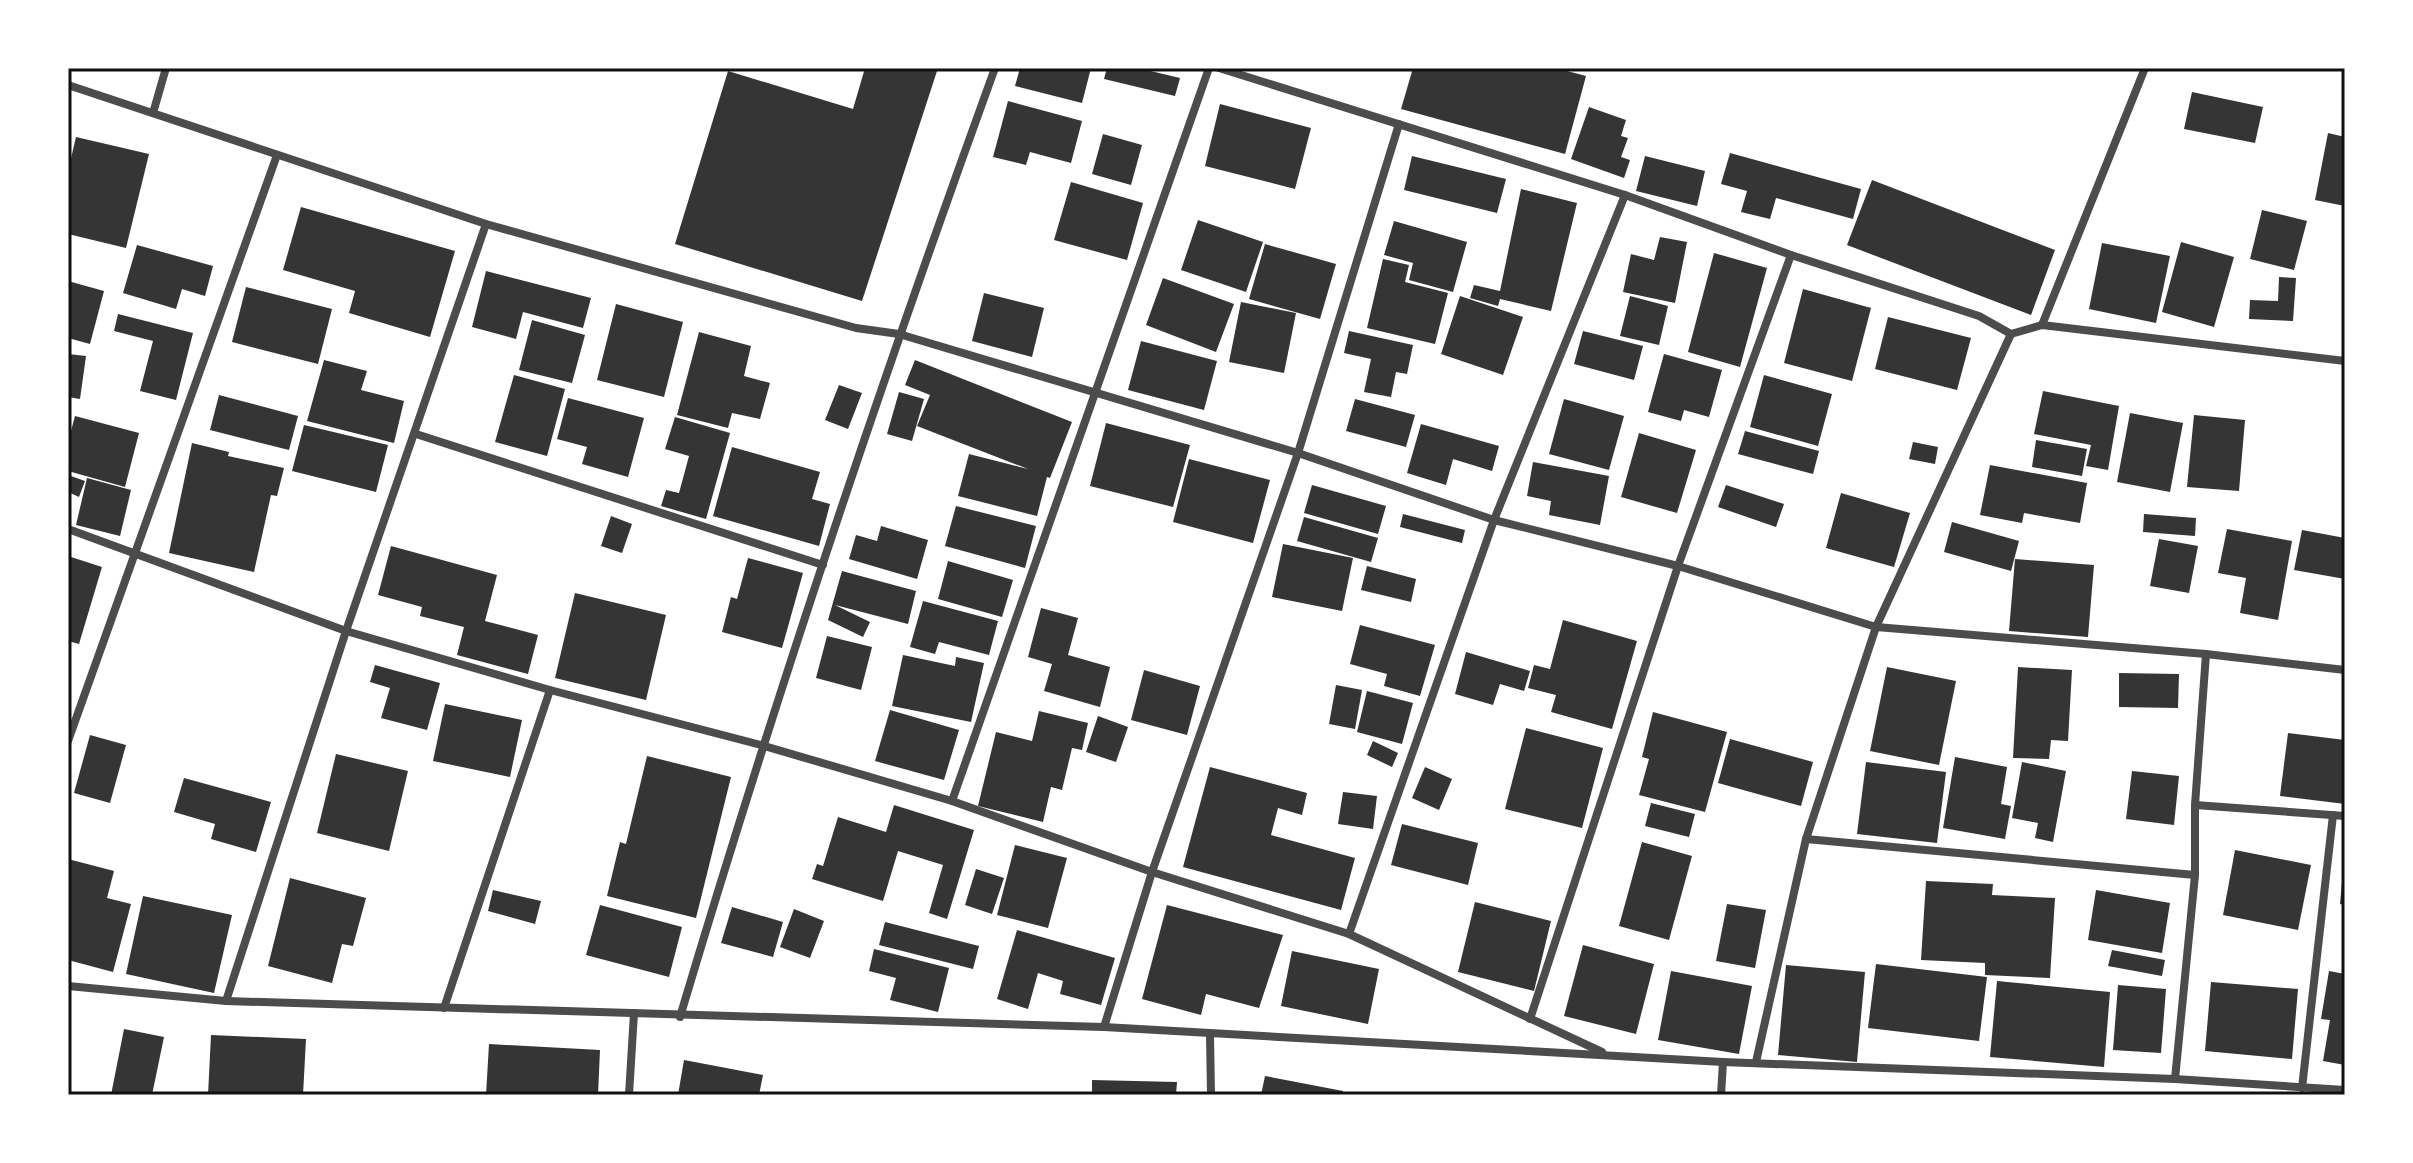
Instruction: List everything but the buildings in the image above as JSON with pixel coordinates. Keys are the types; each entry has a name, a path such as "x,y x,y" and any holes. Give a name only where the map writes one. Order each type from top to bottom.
{"street":[{"path":"153,113 166,68"},
{"path":"680,1017 761,745 899,334 995,68"},
{"path":"952,801 1209,68"},
{"path":"1219,68 1625,195 1791,255 1979,316 2011,334 2042,325 2345,361"},
{"path":"2042,325 2145,68"},
{"path":"68,86 486,224 856,328 899,334 1096,396 1298,453 1494,520 1678,566 1876,627 2206,654 2345,670"},
{"path":"1104,1027 1152,872 1298,453 1399,124"},
{"path":"68,741 277,155"},
{"path":"1349,934 1494,520 1625,195"},
{"path":"226,1001 346,631 486,224"},
{"path":"1530,1019 1678,566 1791,255"},
{"path":"1756,1062 1806,839 1876,627 2011,334"},
{"path":"416,434 823,565"},
{"path":"68,529 346,631 952,801 1152,872 1349,934 1606,1054"},
{"path":"2175,1079 2195,875 2195,805 2206,654"},
{"path":"444,1008 550,690"},
{"path":"2195,805 2345,816"},
{"path":"2302,1088 2333,815"},
{"path":"1806,839 2195,875"},
{"path":"68,986 226,1001 680,1017 1104,1027 1723,1062 2175,1079 2345,1090"},
{"path":"629,1095 634,1013"},
{"path":"1210,1035 1211,1095"},
{"path":"1721,1095 1723,1062"}]}
